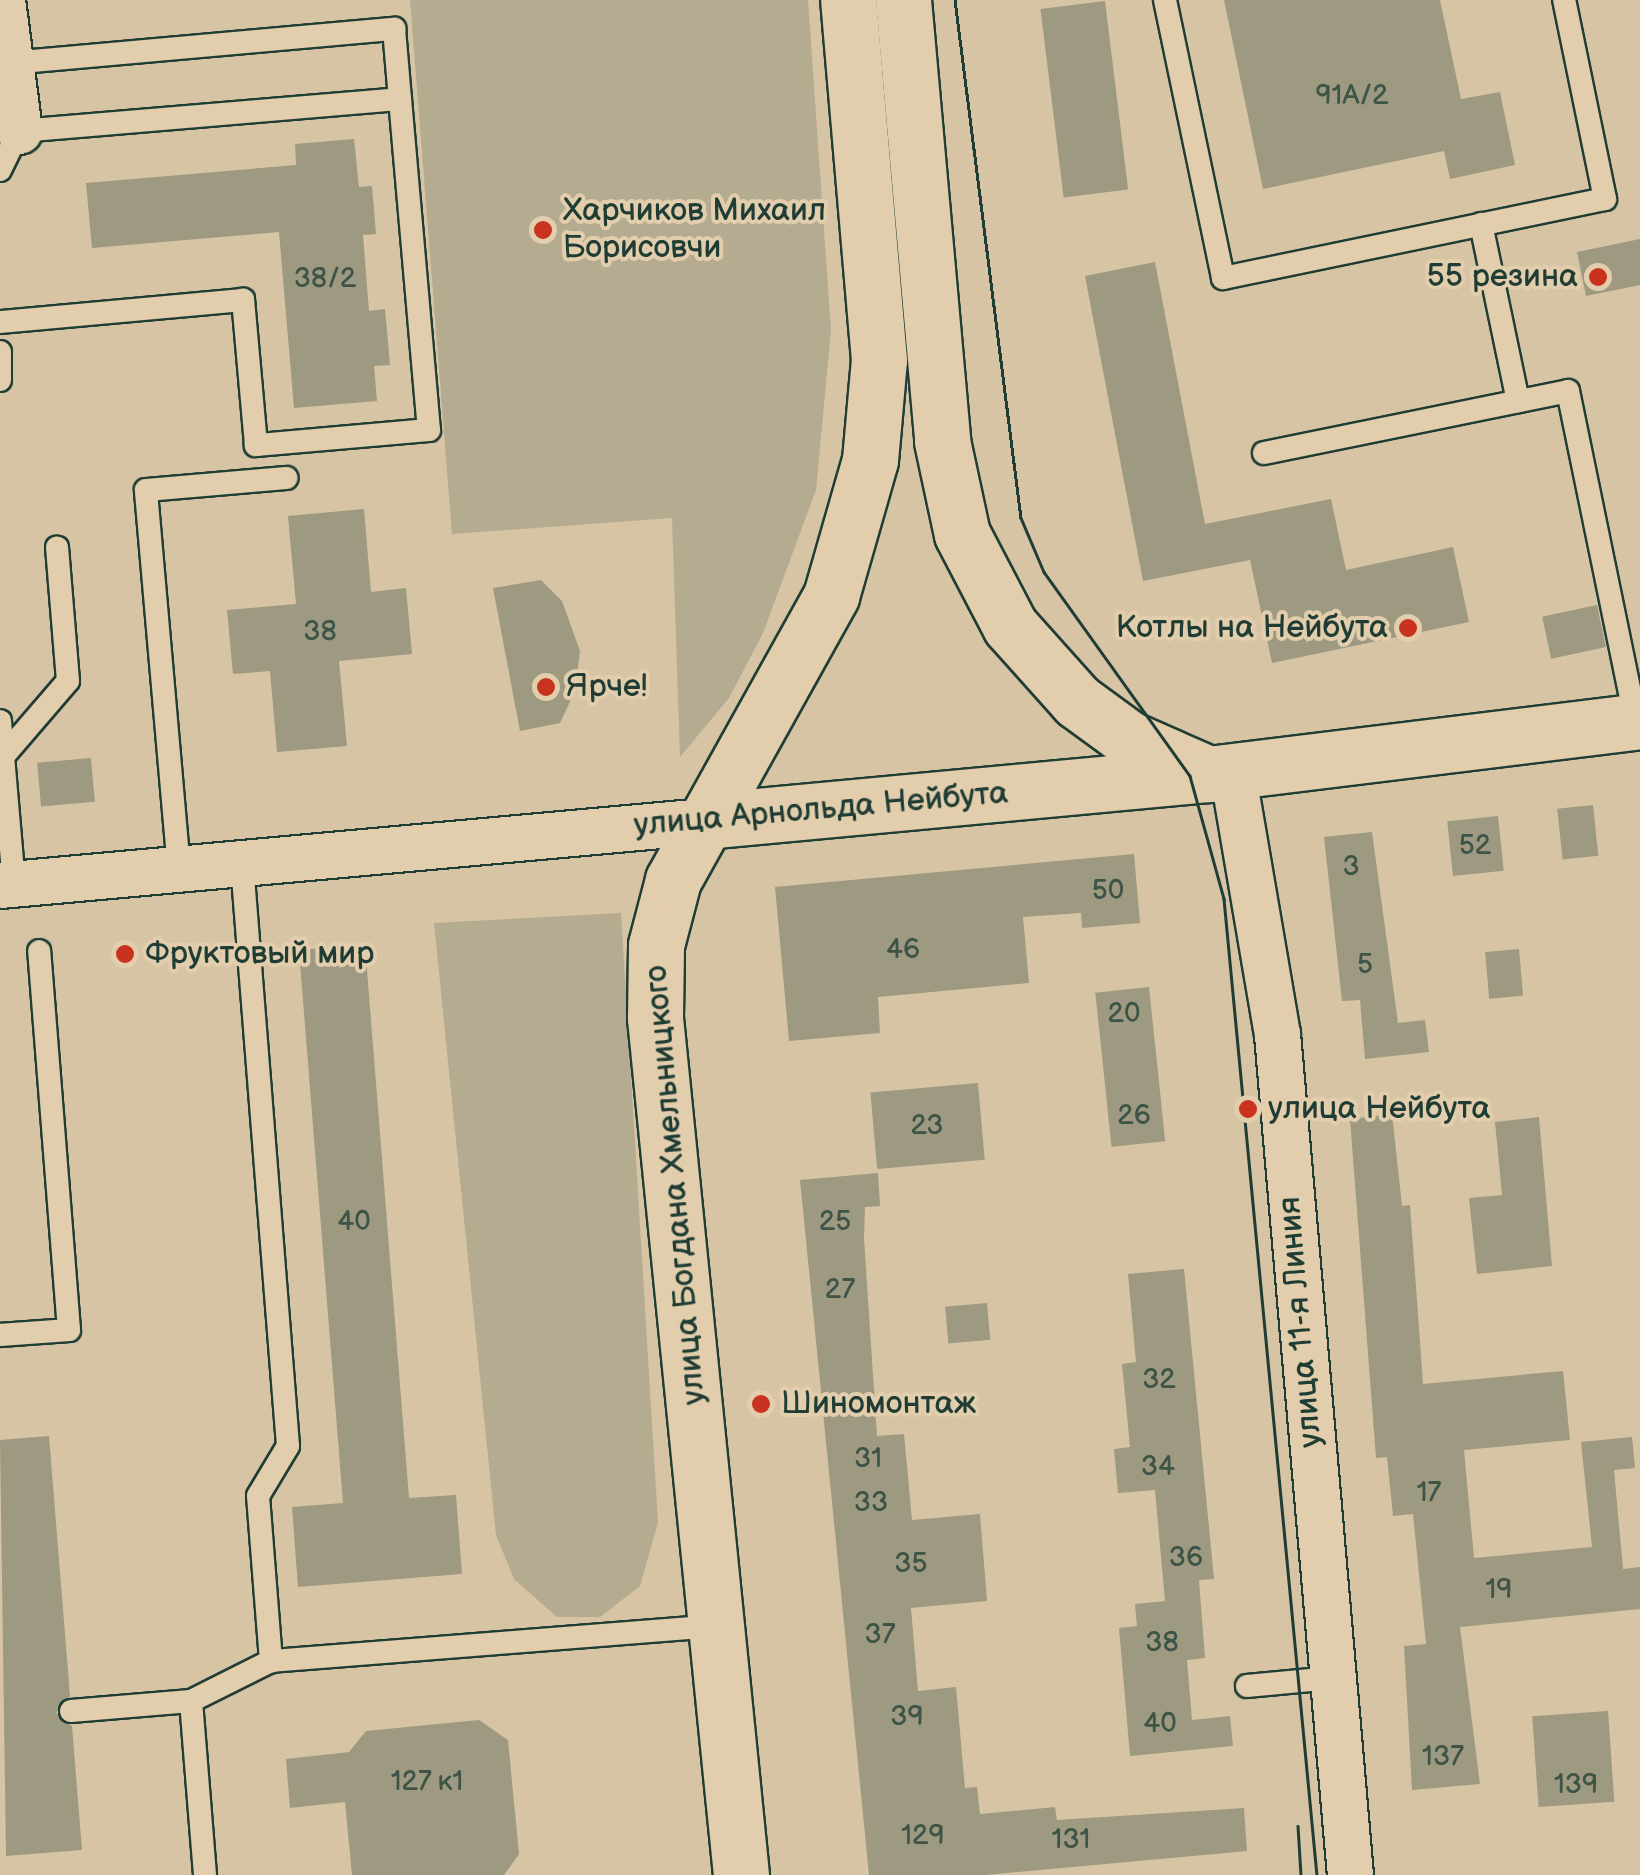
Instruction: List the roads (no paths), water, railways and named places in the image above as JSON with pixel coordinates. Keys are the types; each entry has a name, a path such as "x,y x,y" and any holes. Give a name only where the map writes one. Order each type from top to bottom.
{"main road":[{"name":"улица Богдана Хмельницкого","path":"741,1875 655,1018 656,945 673,880 831,596 853,541 879,360 848,0"},
{"path":"902,0 942,441 962,534 1010,626 1077,701 1129,739 1220,772"},
{"name":"улица Арнольда Нейбута","path":"704,820 1220,772 1638,721"}],"street":[{"path":"2,0 10,63 10,151"},
{"name":"улица 11-я Линия","path":"1220,772 1277,1034 1350,1875"},
{"name":"улица Арнольда Нейбута","path":"7,884 704,820"}],"lane":[{"path":"1165,0 1222,278 1605,199 1564,0"},
{"path":"0,322 243,300 256,446 429,430 394,29 10,63"},
{"path":"10,151 400,99"},
{"path":"1481,224 1518,401"},
{"path":"0,352 0,380"},
{"path":"1264,453 1568,391 1638,721"},
{"path":"180,869 146,490 286,478"},
{"path":"2,760 68,681 57,548"},
{"path":"0,721 7,884"},
{"path":"242,864 288,1446 258,1496 271,1662"},
{"path":"0,1335 69,1330 39,951"},
{"path":"71,1711 191,1701 271,1662 716,1626"},
{"path":"1247,1686 1332,1678"},
{"path":"191,1701 205,1875"}],"tram line":[{"path":"955,0 1021,518 1044,572 1190,776 1224,899 1317,1875"},
{"path":"1298,1826 1301,1875"}],"place":[{"name":"Харчиков Михаил Борисовчи","path":"543,230"},
{"name":"55 резина","path":"1598,277"},
{"name":"Котлы на Нейбута","path":"1408,628"},
{"name":"Ярче!","path":"546,687"},
{"name":"Фруктовый мир","path":"125,954"},
{"name":"улица Нейбута","path":"1248,1109"},
{"name":"Шиномонтаж","path":"761,1404"}]}
